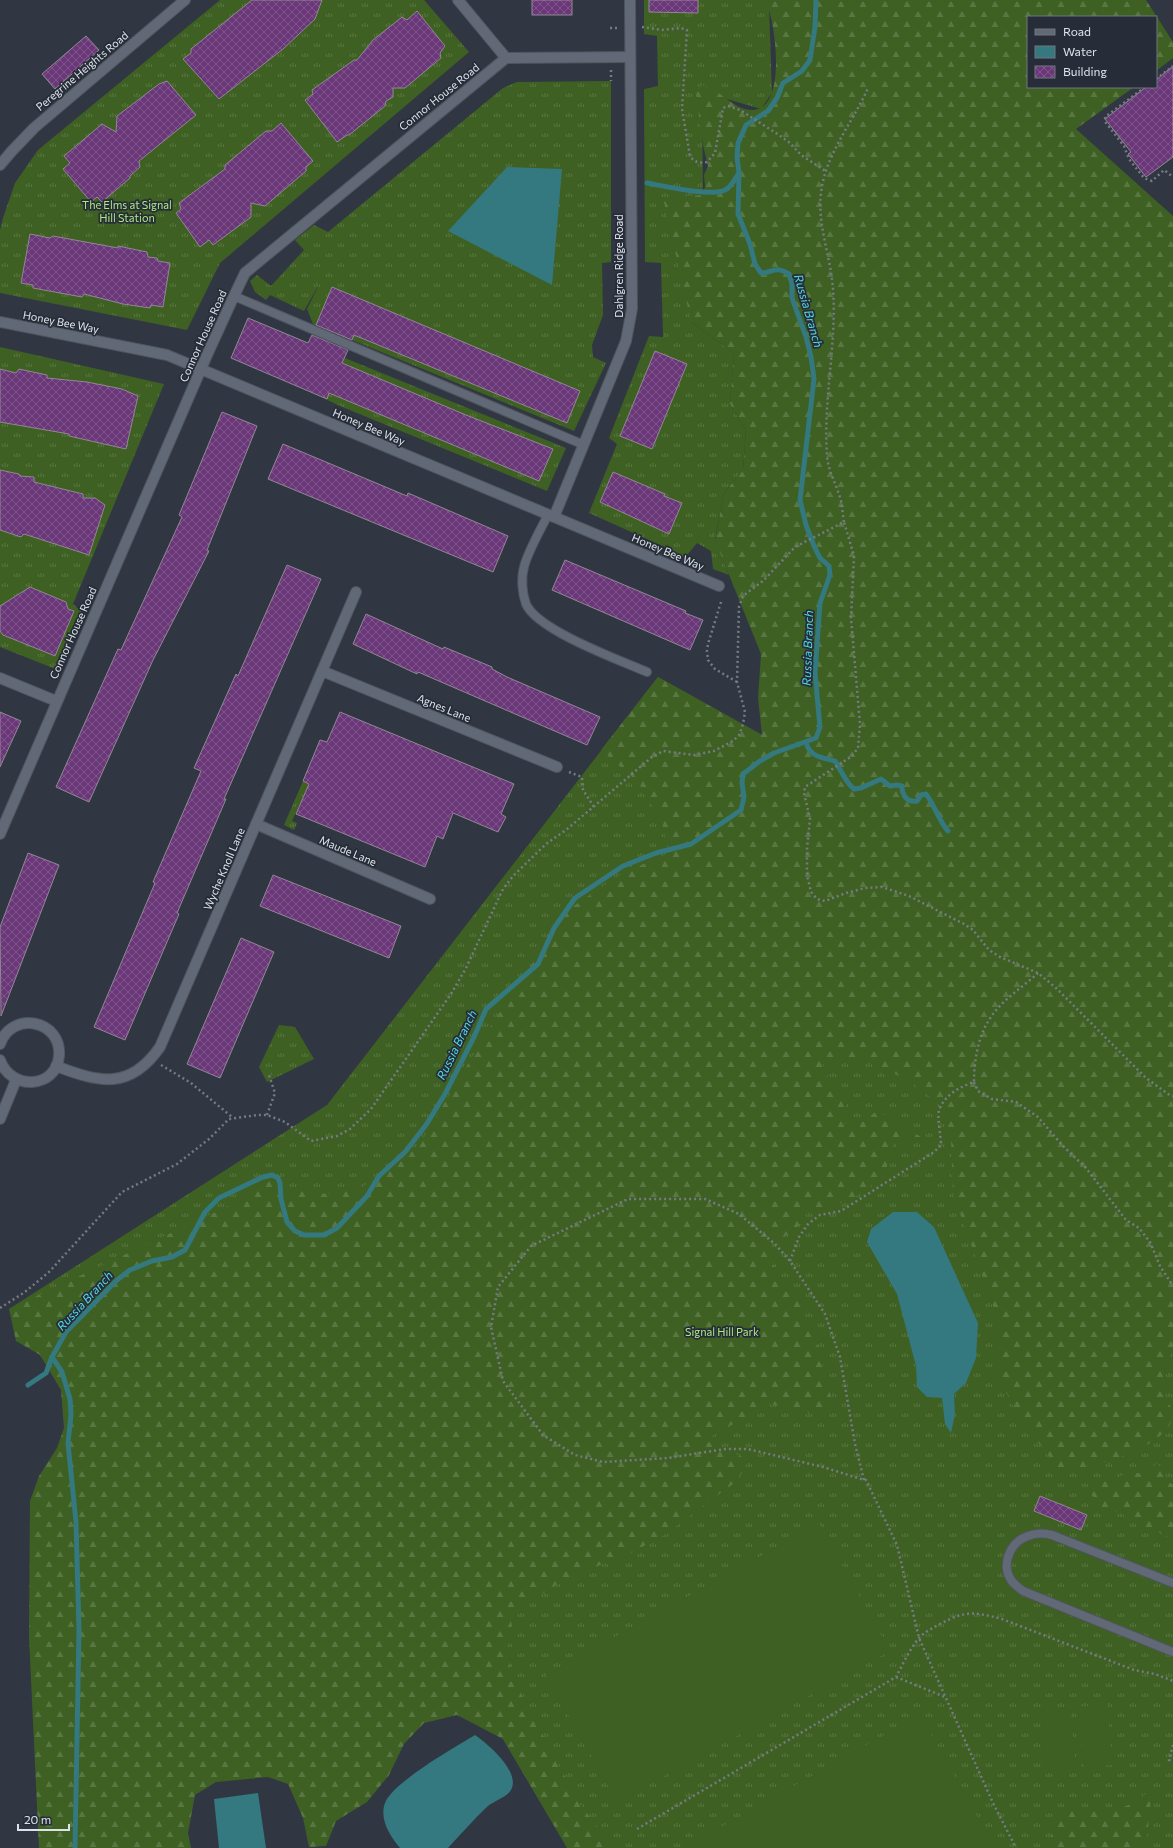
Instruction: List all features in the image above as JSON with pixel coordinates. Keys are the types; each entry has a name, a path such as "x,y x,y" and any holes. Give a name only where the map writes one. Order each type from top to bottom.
{"street":[{"name":"Peregrine Heights Road","path":"0,165 34,128 185,0"},
{"path":"458,0 506,58 630,57"},
{"name":"Dahlgren Ridge Road","path":"551,516 584,445 626,341 630,322 630,0"},
{"name":"Connor House Road","path":"0,834 56,701 201,370 234,296 246,273 255,264 506,58"},
{"name":"Honey Bee Way","path":"0,322 167,355 719,586"},
{"name":"Wyche Knoll Lane","path":"56,1066 93,1078 108,1080 134,1073 151,1059 160,1047 356,592"},
{"name":"Agnes Lane","path":"322,671 558,767"},
{"path":"0,678 56,701"},
{"name":"Maude Lane","path":"256,824 430,899"},
{"path":"0,1060 8,1074 16,1080 25,1082 39,1080 51,1073 56,1066 59,1056 58,1046 54,1036 47,1028 38,1024 28,1022 18,1024 9,1030 1,1040"},
{"path":"0,1119 16,1080"}],"lane":[{"path":"234,296 584,445"},
{"path":"551,516 524,567 523,582 526,604 533,614 543,623 559,632 646,672"},
{"path":"1173,1583 1052,1534 1040,1533 1026,1536 1009,1552 1006,1564 1011,1580 1023,1591 1173,1652"}],"path":[{"path":"610,28 662,30 681,28 687,30 682,109 688,149 690,156 694,161 699,163 707,162 715,153 723,108 728,106 740,110 790,143 805,158 827,172"},
{"path":"611,66 611,81"},
{"path":"1157,78 1173,66"},
{"path":"868,88 860,107 833,154 820,193 820,214 833,287 835,320 826,426 827,455 829,470 840,500 844,522 854,556 851,618 860,724 858,748 843,762 805,787 804,793 810,819 806,848 806,875 811,892 817,899 825,902 846,893 874,887 882,887 909,896 968,927 981,939 989,950 1000,957 1038,973 1084,1014 1146,1078 1173,1096"},
{"path":"1144,88 1106,117 1106,123 1124,146 1129,159 1144,178 1152,181 1164,170 1173,177"},
{"path":"0,1308 25,1292 49,1272 122,1192 177,1164 209,1139 222,1124 233,1117 267,1115 285,1122 311,1141 337,1136 350,1129 371,1110 451,994 466,968 502,889 513,876 546,844 566,830 652,757 663,751 694,755 714,752 733,741 739,735 745,712 737,682 738,607 743,596 763,581 801,543 844,522"},
{"path":"721,602 708,644 708,660 715,669 737,682"},
{"path":"558,767 582,777 583,790 594,807"},
{"path":"1038,973 991,1016 984,1030 978,1051 974,1082 978,1090 992,1099 1016,1102 1038,1117 1062,1145 1086,1168 1126,1220 1139,1228 1150,1242 1164,1272 1173,1286"},
{"path":"151,1059 191,1083 233,1117"},
{"path":"267,1115 275,1093 269,1075 272,1074"},
{"path":"790,1261 799,1237 808,1224 820,1215 841,1210 934,1152 941,1145 938,1112 946,1099 958,1088 974,1082"},
{"path":"864,1480 855,1444 840,1357 833,1334 816,1298 790,1261 775,1244 738,1214 705,1199 628,1199 531,1246 498,1287 490,1327 502,1381 543,1435 575,1455 603,1462 668,1458 724,1449 748,1448 823,1467 864,1480 866,1480 897,1545 919,1638 993,1803 1016,1848"},
{"path":"637,1829 896,1677 919,1638 929,1630 955,1616 966,1613 981,1614 1002,1619 1134,1670 1155,1674 1173,1681"},
{"path":"896,1677 946,1698"},
{"path":"1173,1746 1169,1760 1173,1761"}],"green space":[{"name":"The Elms at Signal Hill Station","path":"220,0 424,0 469,52 220,263 187,330 0,293 0,230 3,218 15,183 38,150"},
{"path":"644,0 765,0 769,7 772,93 761,109 727,99 702,86 703,201 691,322 734,353 730,404 746,430 743,470 724,493 715,539 729,575 713,569 711,551 697,543 685,556 679,557 668,555 667,548 589,513 617,444 609,438 649,336 663,337 661,263 645,262 644,89 658,86 657,36 644,34"},
{"path":"765,0 1146,0 1156,16 1027,16 1027,88 1133,88 1076,129 1173,216 1173,1348 1166,1371 1164,1385 1165,1398 1173,1411 1170,1425 1162,1435 1136,1451 1091,1466 1080,1468 1059,1468 1019,1416 998,1377 998,1320 953,1194 951,1140 944,1108 912,1083 863,1057 821,1059 828,1077 848,1097 842,1124 859,1124 877,1111 926,1140 896,1140 887,1156 887,1175 850,1200 806,1212 796,1230 771,1243 773,1264 799,1302 818,1347 826,1373 833,1410 820,1415 769,1404 705,1440 749,1460 737,1481 664,1535 631,1553 565,1579 534,1599 512,1618 508,1648 512,1677 578,1801 613,1848 567,1848 503,1739 457,1715 424,1723 404,1744 389,1775 367,1802 336,1821 326,1846 309,1847 303,1818 288,1784 268,1777 216,1782 195,1795 188,1833 191,1848 39,1848 29,1637 30,1501 39,1476 57,1448 64,1428 61,1390 40,1355 16,1341 9,1309 226,1207 269,1181 308,1193 335,1194 361,1188 418,1147 492,1024 569,909 623,873 669,853 662,823 638,782 601,750 658,677 762,735 758,698 761,654 715,540 724,493 743,470 746,430 730,404 734,353 691,322 663,198 702,195 705,187 704,175 708,166 703,145 696,94 702,85 715,90 732,103 744,109 751,110 763,107 770,96 775,81 776,63 773,26"},
{"path":"1157,17 1173,42 1173,58 1157,70"},
{"path":"611,81 611,262 602,263 603,315 592,345 593,357 606,363 574,431 313,324 307,309 320,283 304,311 270,295 266,300 255,292 250,281 257,275 271,286 304,250 295,240 314,225 328,232 503,88 517,82"},
{"path":"249,319 566,448 547,491 340,406 235,356"},
{"path":"0,347 164,384 73,604 83,613 58,670 0,647"},
{"name":"Signal Hill Park","path":"658,677 1142,946 1173,959 1173,1848 568,1848 503,1739 9,1309 327,1105"},
{"path":"303,781 309,784 292,821 297,823 294,830 284,825"},
{"path":"279,1025 295,1027 314,1059 267,1082 259,1067"},
{"path":"1158,1463 1167,1480 1173,1485 1173,1539 1143,1526 1123,1514 1102,1508 1086,1488 1096,1480 1113,1478 1131,1473 1145,1473"},
{"path":"819,1524 890,1651 617,1802 546,1675"},
{"path":"1107,1704 1113,1765 1084,1767 1079,1707"},
{"path":"1070,1708 1076,1768 1047,1771 1042,1710"},
{"path":"920,1715 995,1848 684,1848"},
{"path":"1152,1790 1146,1848 1049,1848 1050,1838 1056,1822 1060,1816 1066,1812 1081,1808 1094,1808 1108,1811 1116,1810 1127,1806"}],"water":[{"path":"507,167 562,169 552,285 448,231"},
{"path":"893,1212 917,1212 934,1227 978,1323 976,1358 966,1383 954,1394 955,1414 951,1433 945,1424 942,1398 927,1397 917,1387 916,1366 897,1294 867,1242 871,1229"},
{"path":"475,1735 502,1759 511,1775 513,1783 511,1790 507,1795 488,1806 448,1848 400,1848 389,1833 384,1821 383,1815 385,1803 390,1795 411,1776 425,1766"},
{"path":"258,1793 266,1848 219,1848 214,1799"}],"building":[{"path":"252,0 322,0 315,19 283,49 219,99 183,59 191,53 191,49"},
{"path":"532,0 572,0 572,15 532,15"},
{"path":"649,0 698,0 698,13 649,12"},
{"path":"417,11 445,46 440,53 441,58 405,88 393,88 393,97 386,101 385,106 349,135 337,142 305,100 313,94 312,90 354,60 357,60 373,40 402,17 407,20"},
{"path":"86,36 99,50 55,89 42,74"},
{"path":"1173,66 1173,157 1146,177 1128,154 1131,152 1105,119 1145,88 1157,88 1157,79"},
{"path":"167,81 196,115 139,161 140,167 130,176 130,178 102,202 97,197 91,202 63,169 70,163 64,156 102,124 116,132 117,116 159,84"},
{"path":"281,123 313,161 306,167 306,171 265,206 251,203 251,217 213,245 209,240 200,247 176,213 181,209 179,203 225,169 225,165 266,131 272,131"},
{"path":"30,234 50,238 53,236 118,248 118,246 147,252 148,257 157,258 158,261 170,263 163,307 151,305 150,308 123,304 84,294 82,297 33,288 33,285 21,283"},
{"path":"332,287 580,391 567,423 354,335 352,340 316,325"},
{"path":"248,318 308,343 312,335 348,350 342,363 466,415 553,449 539,481 329,393 327,399 231,358"},
{"path":"655,351 687,364 652,449 620,436"},
{"path":"0,369 16,373 19,369 47,375 47,378 87,382 122,389 138,396 126,449 69,436 69,434 0,422"},
{"path":"222,412 257,426 207,550 209,551 153,660 89,802 56,787 118,649 121,650 182,517 179,515"},
{"path":"283,444 407,496 408,493 508,536 493,572 268,479"},
{"path":"0,470 19,474 20,476 34,477 34,482 83,494 83,498 95,498 105,505 89,555 24,534 21,537 0,530"},
{"path":"613,472 665,494 664,496 682,503 669,534 600,502"},
{"path":"565,560 686,611 685,613 703,620 690,650 552,590"},
{"path":"287,565 321,579 224,799 226,799 177,913 179,914 125,1040 94,1027 155,883 153,882 201,771 194,768 236,674 238,676"},
{"path":"30,587 66,602 68,609 74,611 55,656 3,635 0,631 0,606"},
{"path":"366,614 443,649 444,647 492,667 492,669 507,677 600,717 587,745 418,672 417,674 353,644"},
{"path":"0,712 21,721 0,767"},
{"path":"340,712 514,784 501,814 506,817 498,832 453,813 443,839 437,836 425,867 296,814 309,784 303,781 320,740 327,742"},
{"path":"28,853 59,865 1,1016 0,927"},
{"path":"273,875 401,926 389,958 260,906"},
{"path":"241,938 274,952 220,1078 187,1064"},
{"path":"1040,1496 1087,1515 1081,1530 1034,1511"}],"waterway":[{"name":"Russia Branch","path":"28,1385 46,1373 52,1357 66,1332 117,1280 130,1270 152,1261 172,1257 185,1250 205,1212 219,1198 263,1177 272,1175 278,1178 280,1183 281,1199 287,1222 295,1231 304,1235 324,1235 337,1228 367,1196 379,1176 405,1152 426,1125 445,1094 474,1037 486,1009 538,964 554,928 575,898 623,866 656,853 691,844 741,810 744,797 742,783 743,774 760,761 774,753 816,738 820,727 815,673 820,603 830,575 829,566 820,558 814,546 806,525 800,500 814,379 806,337 792,298 792,284 789,274 780,270 761,273 755,264 750,244 738,214 739,173 737,157 738,143 746,125 768,111 777,98 783,83 802,71 810,60 815,27 816,0"},
{"path":"647,183 699,192 718,192 730,187 739,173"},
{"path":"806,742 813,754 821,758 835,761 846,780 854,789 861,788 881,779 890,786 902,786 904,795 910,801 917,801 921,795 926,794 948,831"},
{"path":"52,1357 62,1372 70,1399 71,1415 68,1443 76,1522 79,1630 75,1848"}]}
